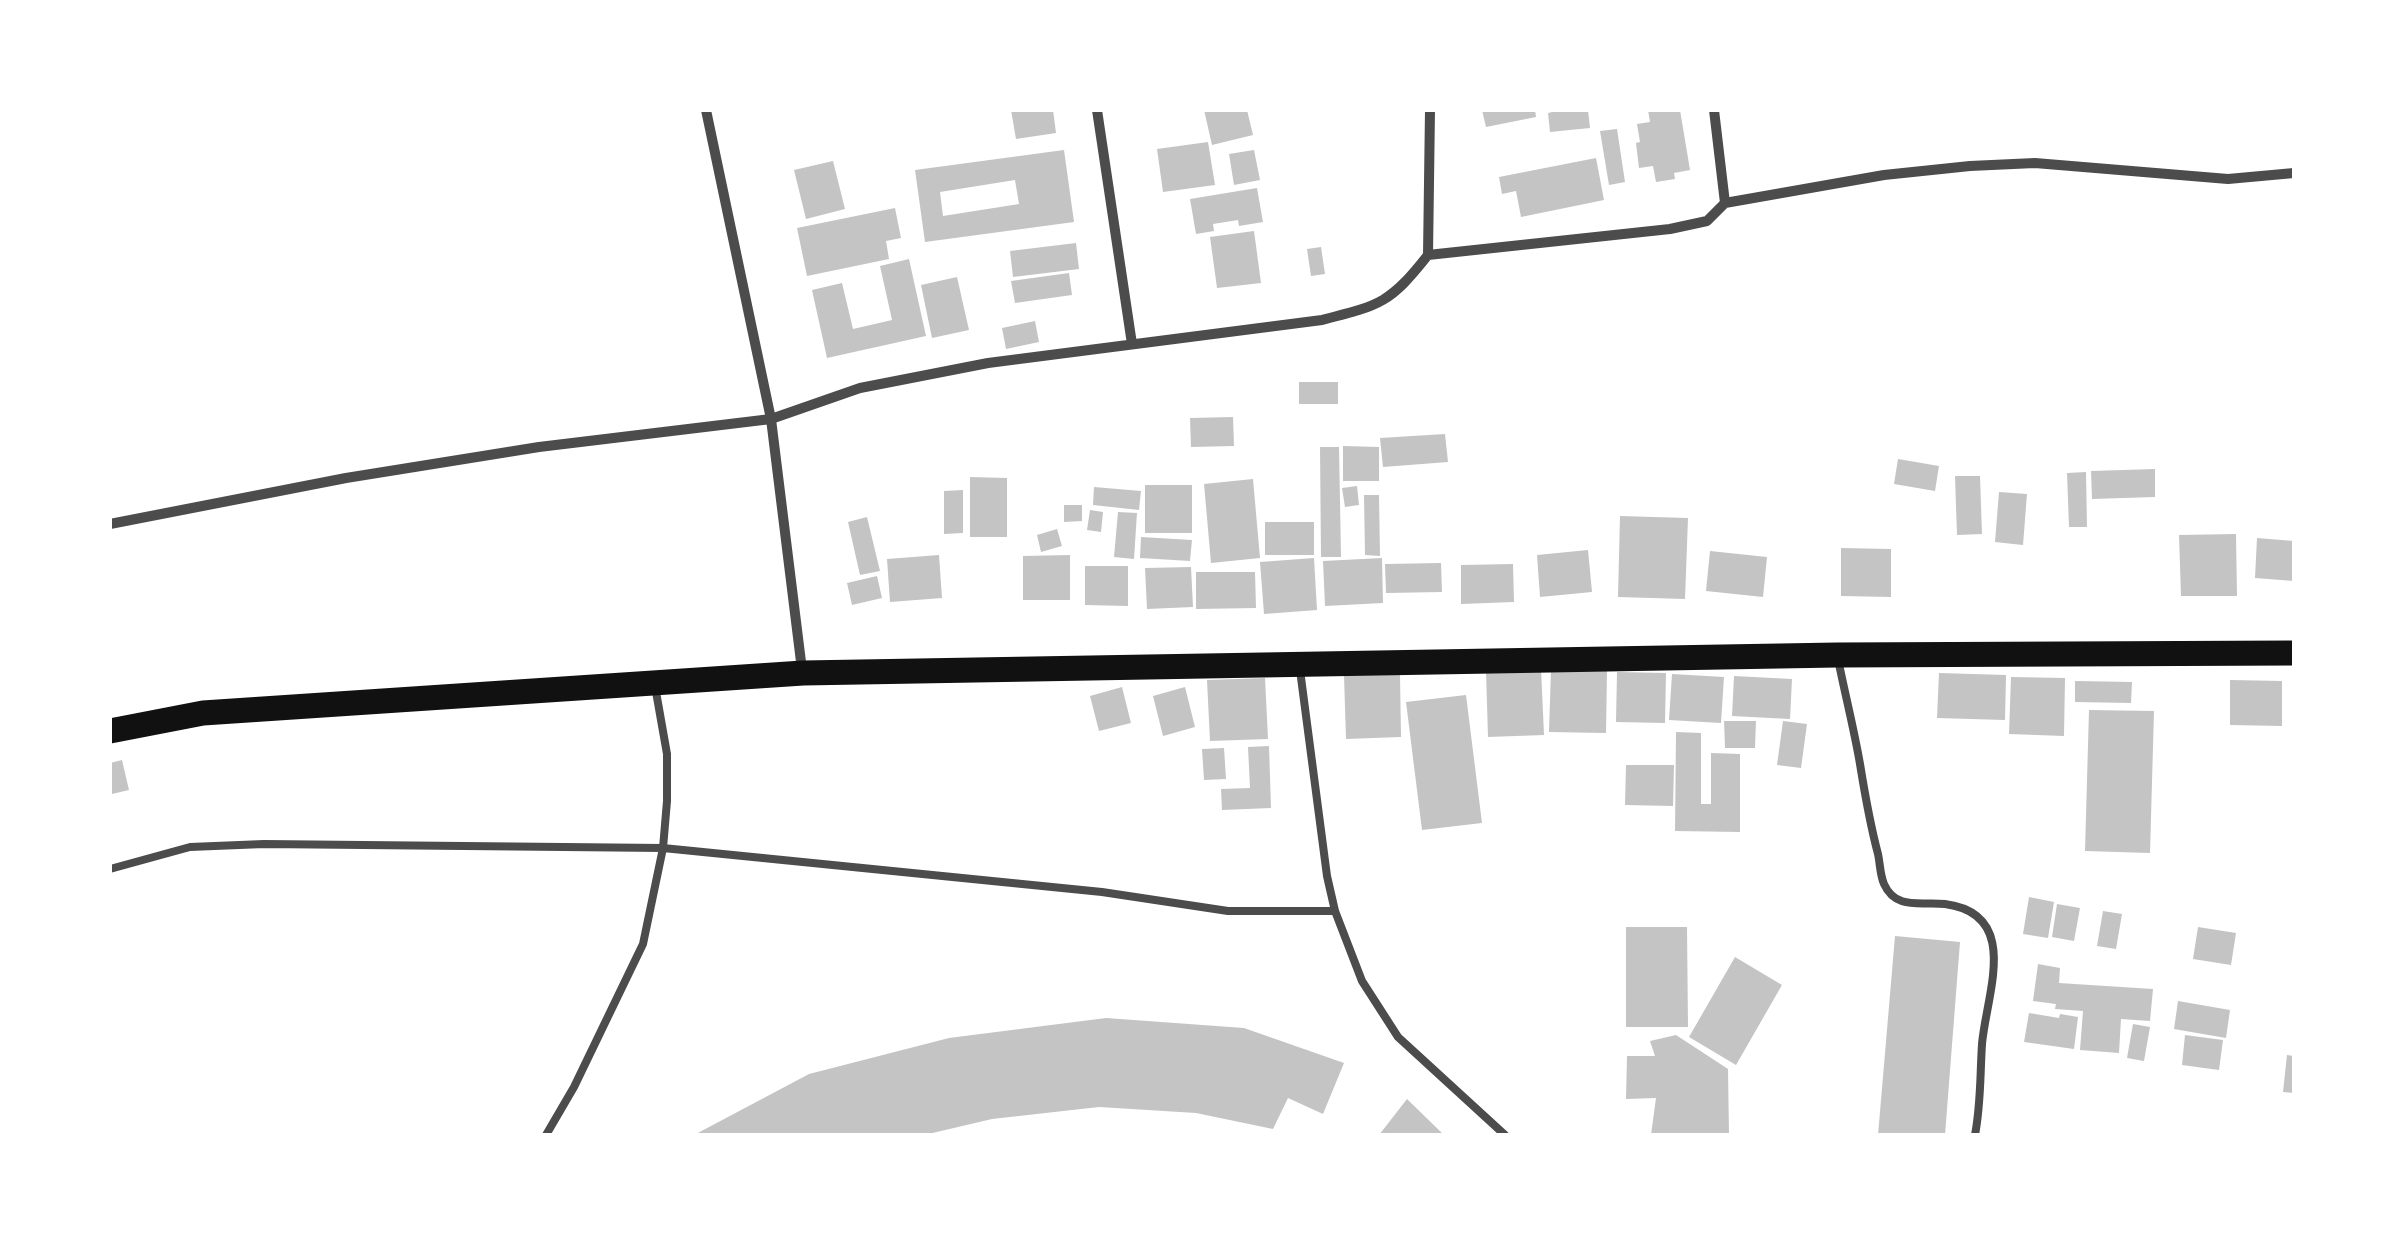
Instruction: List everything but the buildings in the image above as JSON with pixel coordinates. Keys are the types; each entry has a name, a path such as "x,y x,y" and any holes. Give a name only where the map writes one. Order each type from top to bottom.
{"main road":[{"path":"110,731 203,713 802,673 1837,654 2294,654"}],"street":[{"path":"706,110 771,419 802,673"},
{"path":"1097,110 1132,344"},
{"path":"110,524 346,478 540,447 771,419 860,388 988,363 1322,320 1370,308 1399,292 1428,255 1430,110"},
{"path":"1714,110 1726,204"},
{"path":"1428,255 1670,230 1707,221 1726,204 1884,176 1970,166 2035,163 2228,179 2294,173"}],"lane":[{"path":"1837,654 1867,817 1884,883 1894,897 1908,904 1946,904 1969,912 1982,920 1992,938 1996,974 1982,1041 1975,1135"},
{"path":"1299,665 1334,911 1362,981 1398,1036 1505,1135"},
{"path":"546,1135 643,944 663,848 667,754 654,683"},
{"path":"110,869 190,847 264,844 663,848 1082,890 1228,911 1334,911"}]}
